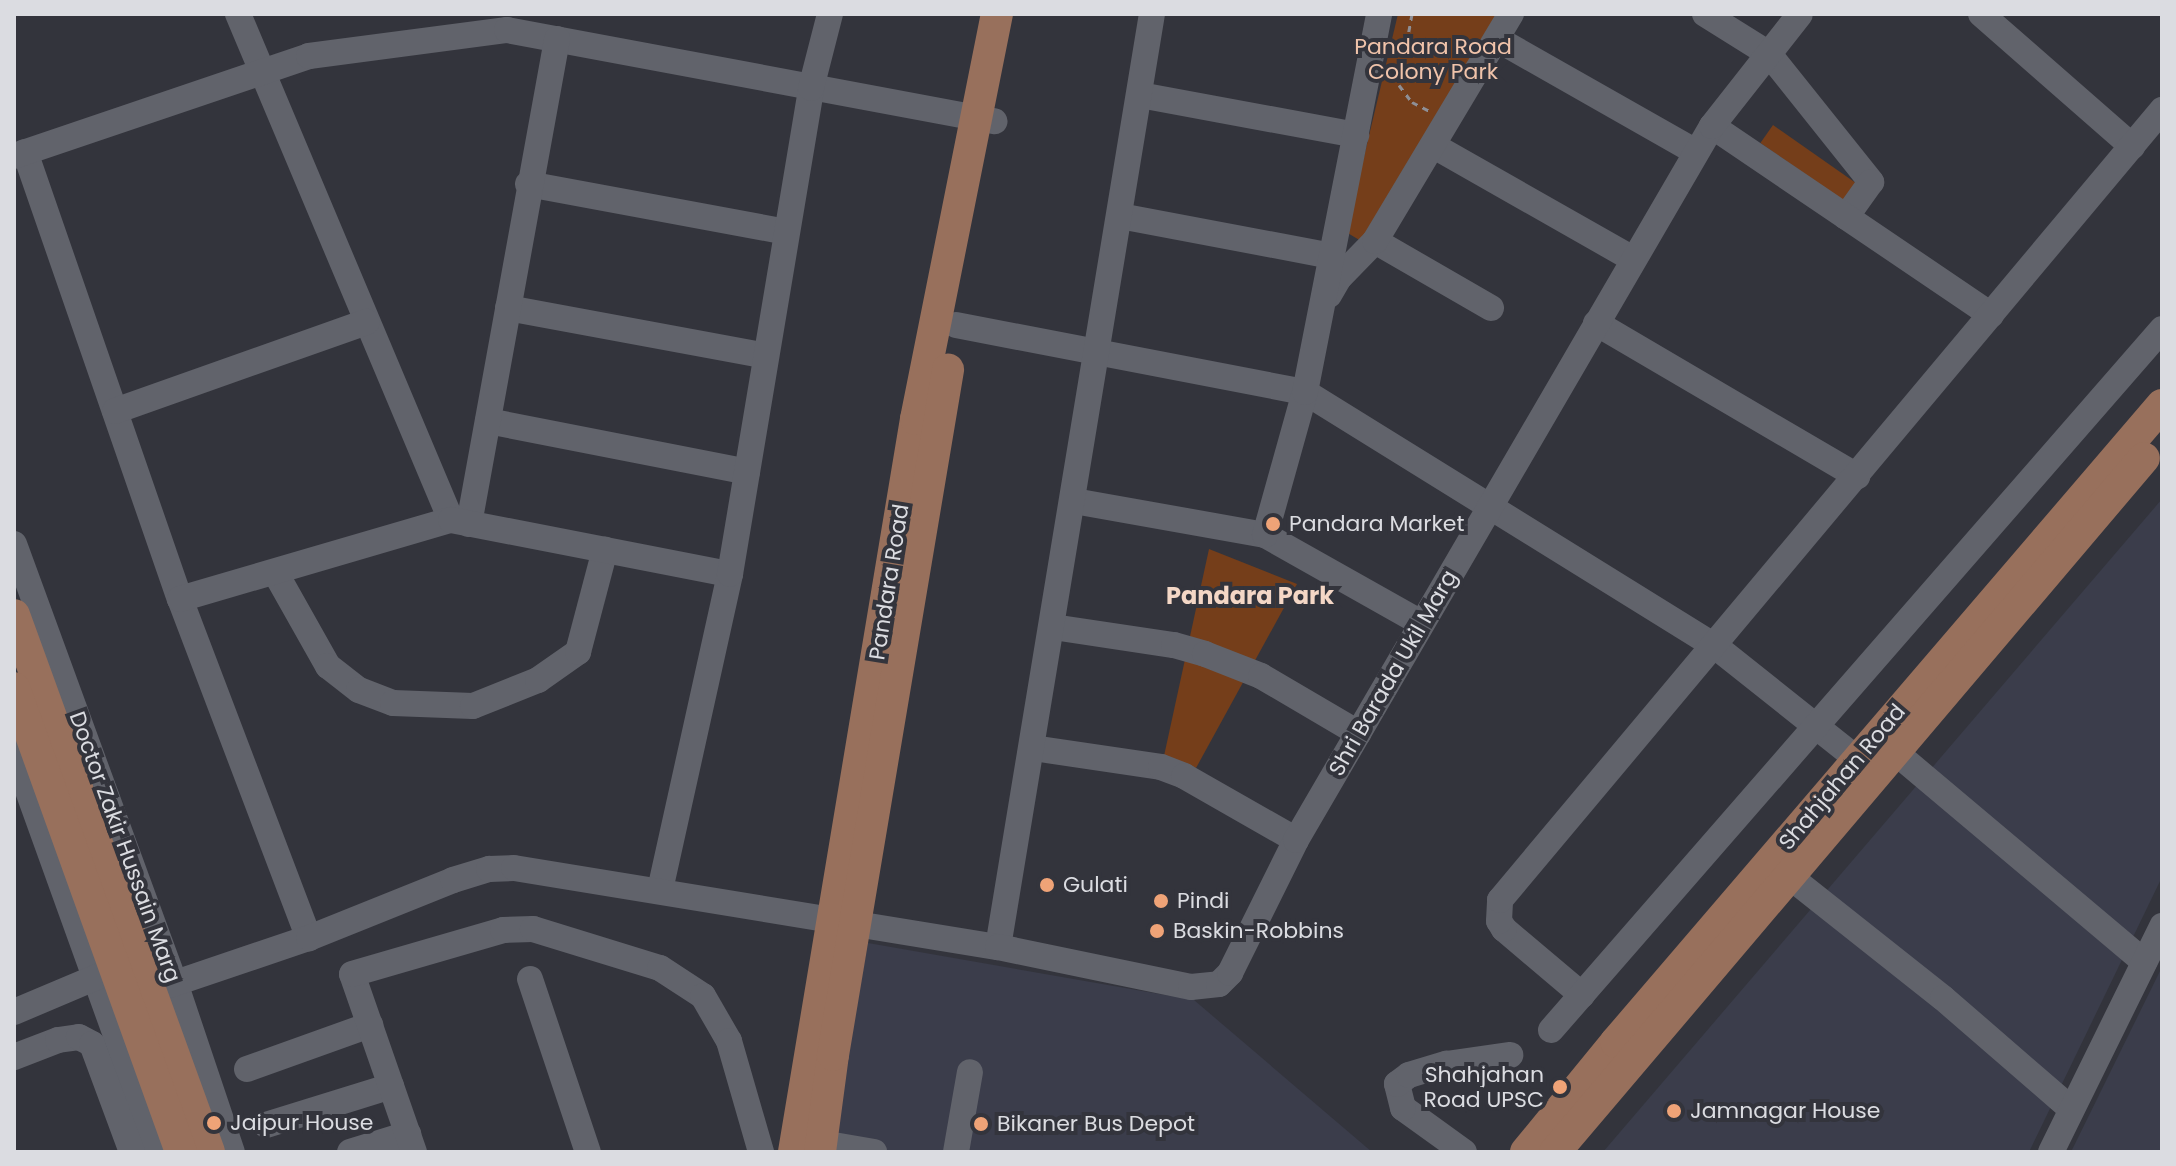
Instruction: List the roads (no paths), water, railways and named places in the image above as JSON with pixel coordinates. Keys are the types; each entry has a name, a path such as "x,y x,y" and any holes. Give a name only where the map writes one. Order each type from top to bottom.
{"main road":[{"name":"Pandara Road","path":"843,923 956,325 986,119 997,14"},
{"name":"Pandara Road","path":"812,1149 916,419 986,119 1017,14"},
{"name":"Shahjahan Road","path":"1526,1152 1857,759 2162,405"},
{"name":"Shahjahan Road","path":"1555,1152 2162,437"},
{"name":"Doctor Zakir Hussain Marg","path":"14,615 164,987 209,1152"},
{"path":"14,688 105,973 181,1152"}],"street":[{"path":"238,14 367,322 460,522"},
{"path":"660,890 730,574 811,88 830,14"},
{"path":"998,947 1152,14"},
{"path":"1265,535 1305,392 1322,306 1336,267 1356,135 1379,14"},
{"path":"1120,216 1336,267 1385,247 1434,146 1511,14"},
{"path":"1705,14 1769,54 1871,182 1846,217"},
{"name":"Shri Barada Ukil Marg","path":"164,987 309,938 453,880 489,869 514,868 998,947 1191,987 1219,984 1230,973 1296,840 1696,152 1712,126 1800,14"},
{"path":"1981,14 2132,146"},
{"path":"309,938 180,599 115,411 20,154 309,56 507,30 986,119"},
{"path":"460,522 488,421 528,184 557,39"},
{"path":"1497,39 1696,152"},
{"path":"1140,95 1356,135"},
{"path":"1582,995 1504,929 1499,921 1500,900 2162,110"},
{"path":"1712,126 1991,315"},
{"path":"1434,146 1633,259"},
{"path":"528,184 787,232"},
{"path":"1385,247 1491,308"},
{"path":"508,308 766,356"},
{"path":"115,411 367,322"},
{"path":"1596,323 1857,476"},
{"path":"956,325 1305,392 1715,646 1818,724 1857,759"},
{"path":"1551,1030 2162,329"},
{"path":"488,421 747,472"},
{"path":"1074,501 1265,535 1421,623"},
{"path":"180,599 460,522 730,574"},
{"name":"Doctor Zakir Hussain Marg","path":"14,544 164,987 232,1152"},
{"path":"275,572 328,666 359,690 393,703 473,706 538,680 578,652 605,550"},
{"path":"1053,627 1174,645 1219,659 1261,676 1358,733"},
{"path":"1033,748 1161,767 1184,776 1296,840"},
{"path":"14,752 105,973 158,1152"},
{"path":"1895,752 2144,962"},
{"path":"1789,876 1943,998 2071,1109"},
{"path":"2051,1152 2162,926"},
{"path":"350,1152 411,1143 352,974 503,930 533,929 660,968 703,996 729,1041 761,1152"},
{"path":"14,1012 105,973"},
{"path":"530,979 588,1152"},
{"path":"247,1069 370,1025"},
{"path":"14,1057 58,1040 79,1037 92,1044 132,1152"},
{"path":"1464,1152 1403,1108 1397,1084 1409,1075 1446,1064 1510,1055"},
{"path":"956,1152 970,1072"},
{"path":"266,1125 391,1086"},
{"path":"812,1149 874,1152"}],"place":[{"name":"Pandara Market","path":"1273,524"},
{"name":"Gulati","path":"1047,885"},
{"name":"Pindi","path":"1161,901"},
{"name":"Baskin-Robbins","path":"1157,931"},
{"name":"Shahjahan Road UPSC","path":"1560,1087"},
{"name":"Jamnagar House","path":"1674,1111"},
{"name":"Jaipur House","path":"214,1123"},
{"name":"Bikaner Bus Depot","path":"981,1124"}],"district":[{"name":"Pandara Park","path":"1250,596"}],"park label":[{"name":"Pandara Road Colony Park","path":"1433,58"}]}
